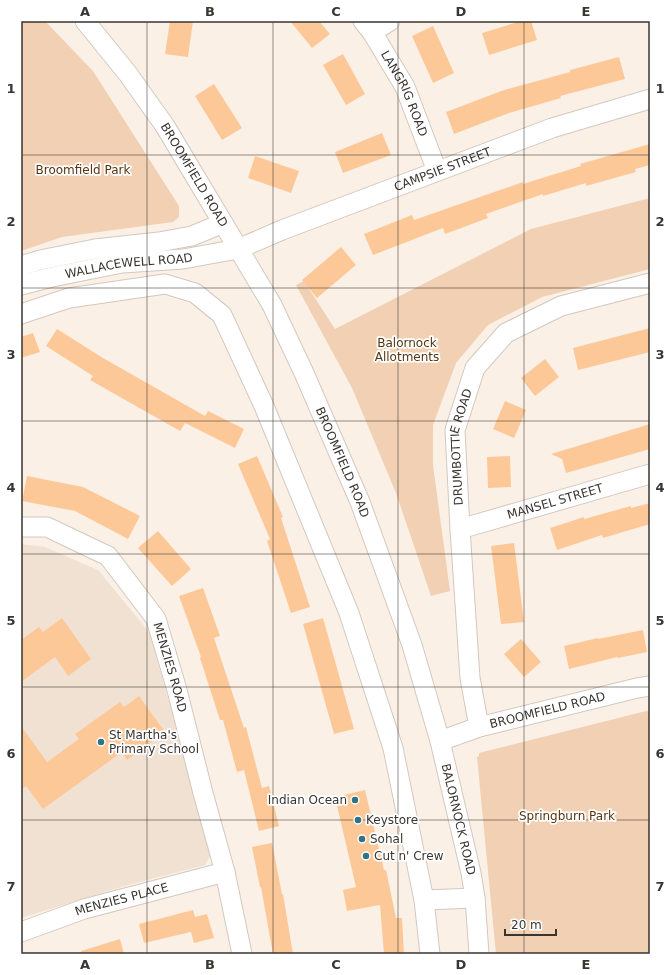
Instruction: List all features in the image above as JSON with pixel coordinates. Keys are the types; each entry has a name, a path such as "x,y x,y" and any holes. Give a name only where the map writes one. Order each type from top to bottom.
{"street":[{"path":"367,26 390,21"},
{"name":"BROOMFIELD ROAD","path":"94,24 165,126 272,305 304,372 360,502 412,646 440,741 479,727 650,686"},
{"name":"LANGRIG ROAD","path":"367,26 405,87 437,171"},
{"name":"CAMPSIE STREET","path":"238,249 282,230 552,128 650,99"},
{"name":"WALLACEWELL ROAD","path":"21,266 40,260 95,249 159,242 192,236 222,222"},
{"name":"WALLACEWELL ROAD","path":"21,285 52,277 122,263 183,259 238,249"},
{"name":"DRUMBOTTIE ROAD","path":"479,727 470,678 455,430 475,368 506,333 561,306 650,283"},
{"name":"WALLACEWELL ROAD","path":"21,314 69,298 165,284 195,293 222,315 264,406 349,613 393,748 424,900"},
{"name":"MANSEL STREET","path":"460,529 650,474"},
{"name":"MENZIES ROAD","path":"21,527 47,527 108,556 156,619 177,690 225,872 242,954"},
{"name":"BALORNOCK ROAD","path":"440,741 471,872 475,898 479,954"},
{"name":"MENZIES PLACE","path":"21,932 84,910 225,872"},
{"path":"430,954 424,900 475,898"}],"shaded area":[{"name":"St Martha's Primary School","path":"21,544 45,547 98,570 149,632 212,852 205,865 128,885 21,918"}],"green space":[{"name":"Broomfield Park","path":"21,21 45,21 93,71 179,206 179,217 173,222 62,237 21,251"},
{"name":"Balornock Allotments","path":"650,198 650,269 542,297 488,325 456,363 433,425 433,465 450,591 431,596 396,493 352,388 296,285 304,281 335,329 531,229"},
{"name":"Springburn Park","path":"650,710 650,954 496,954 477,757 479,756 479,753"}],"building":[{"path":"170,21 193,21 188,57 165,54"},
{"path":"290,21 319,21 330,34 312,48"},
{"path":"521,21 531,21 537,40 489,55 482,33"},
{"path":"433,26 454,73 433,83 412,36"},
{"path":"343,54 365,94 346,105 323,65"},
{"path":"619,57 625,79 560,96 561,98 509,113 454,134 446,112 504,90"},
{"path":"214,84 242,128 222,140 195,96"},
{"path":"382,133 391,155 343,173 335,152"},
{"path":"650,144 650,165 635,169 636,172 586,186 586,183 543,196 543,194 486,214 488,218 445,234 443,228 373,255 364,234 412,215 414,220 523,182 523,184 581,166 580,164"},
{"path":"255,156 299,171 291,193 248,178"},
{"path":"341,247 356,265 317,298 302,280"},
{"path":"650,328 650,352 578,370 573,348"},
{"path":"57,329 103,358 205,416 208,411 244,429 235,448 185,423 180,431 90,380 93,376 46,346"},
{"path":"33,333 40,352 21,358 21,337"},
{"path":"545,359 559,377 535,396 521,378"},
{"path":"505,401 526,410 514,438 493,429"},
{"path":"650,424 650,449 566,473 562,459 551,454"},
{"path":"257,456 283,517 281,518 310,607 291,613 267,541 270,539 238,464"},
{"path":"510,456 511,487 488,488 487,457"},
{"path":"27,476 83,487 140,516 128,539 75,511 22,501"},
{"path":"650,503 650,524 603,538 602,535 557,550 550,528 584,517 584,519 631,506 631,508"},
{"path":"158,531 191,569 172,586 138,548"},
{"path":"514,543 524,622 501,624 491,546"},
{"path":"203,588 220,636 214,638 244,728 246,727 262,788 269,786 279,826 259,831 244,770 237,772 223,720 220,720 200,658 201,657 179,596"},
{"path":"62,618 91,659 68,676 55,657 21,682 21,640 39,627 43,632"},
{"path":"323,618 354,729 334,734 303,624"},
{"path":"643,630 647,652 617,657 569,669 564,646"},
{"path":"521,639 541,662 524,677 504,654"},
{"path":"139,696 165,732 127,760 122,752 43,809 26,786 21,790 21,726 47,762 79,739 75,734 120,702 124,707"},
{"path":"365,790 384,870 386,870 396,918 402,918 404,954 384,954 380,905 347,911 343,890 356,887 335,797"},
{"path":"272,843 283,894 293,954 273,954 252,847"},
{"path":"193,910 195,917 207,914 214,938 194,943 191,932 144,943 139,924"},
{"path":"120,939 124,954 81,954 81,951"}],"place":[{"name":"St Martha's Primary School","path":"101,742"},
{"name":"Indian Ocean","path":"355,800"},
{"name":"Keystore","path":"358,820"},
{"name":"Sohal","path":"362,839"},
{"name":"Cut n' Crew","path":"366,856"}]}
